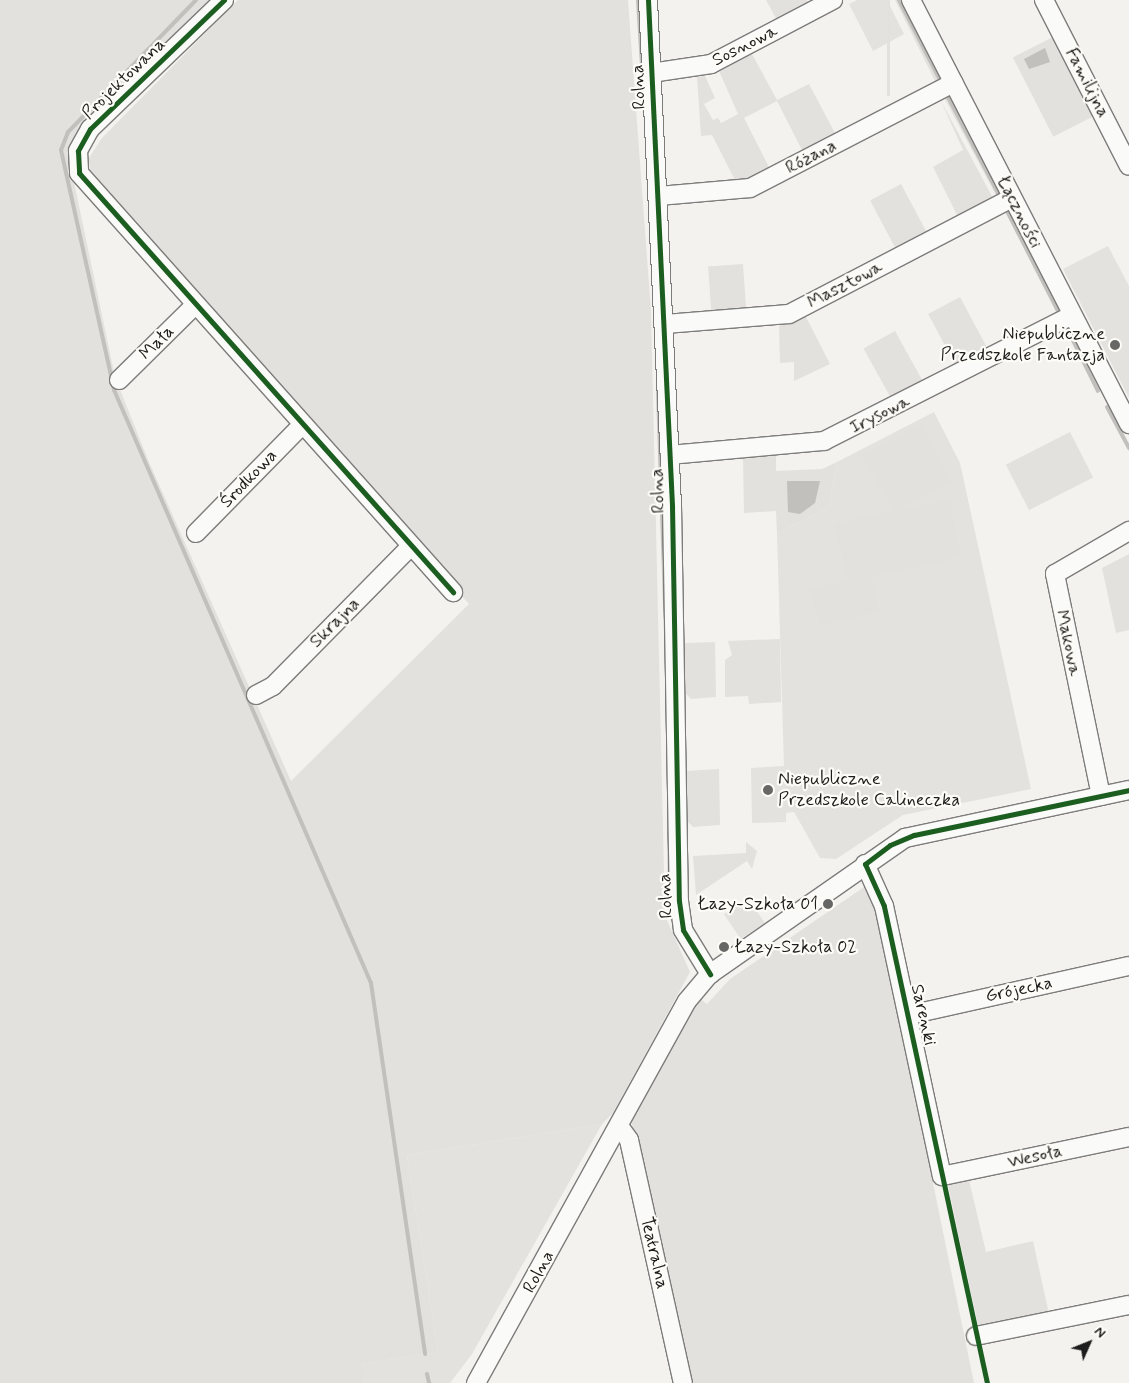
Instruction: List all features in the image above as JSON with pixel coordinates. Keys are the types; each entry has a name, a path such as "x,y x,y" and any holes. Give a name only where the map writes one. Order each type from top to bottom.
{"street":[{"name":"Projektowana","path":"224,0 90,129 78,151 80,172 86,185 453,592"},
{"name":"Rolna","path":"476,1383 620,1126 686,1001 710,974 685,935 680,916 666,324 648,0"},
{"name":"Sosnowa","path":"651,73 711,64 833,0"},
{"name":"Łączności","path":"911,0 1129,424"},
{"name":"Familijna","path":"1044,0 1129,166"},
{"name":"Różana","path":"659,196 750,188 954,83"},
{"name":"Masztowa","path":"666,324 789,314 1012,198"},
{"name":"Mała","path":"119,380 195,305"},
{"name":"Irysowa","path":"670,454 824,441 1072,315"},
{"name":"Środkowa","path":"196,533 302,425"},
{"name":"Makowa","path":"1100,796 1055,574 1129,532"},
{"name":"Skrajna","path":"256,695 273,686 411,546"},
{"path":"710,974 890,845 914,835 1129,790"},
{"name":"Sarenki","path":"865,864 884,906 909,1014 942,1176"},
{"name":"Grójecka","path":"909,1014 1129,966"},
{"name":"Teatralna","path":"620,1126 629,1140 683,1383"},
{"name":"Wesoła","path":"942,1176 1129,1137"},
{"path":"976,1336 1129,1304"}],"shaded area":[{"path":"0,0 216,0 80,132 73,142 71,168 115,377 149,462 291,781 469,604 90,178 89,158 102,138 238,0 628,0 651,312 665,916 690,972 613,1113 602,1124 407,1155 438,1352 362,1364 364,1383 0,1383"},
{"path":"766,0 807,0 809,5 778,22"},
{"path":"857,0 887,0 904,34 873,51 849,4"},
{"path":"887,0 890,0 890,96 887,96"},
{"path":"895,0 904,0 945,81 938,87"},
{"path":"1053,37 1093,116 1053,137 1013,57"},
{"path":"1045,48 1050,62 1029,69 1024,59"},
{"path":"752,54 777,100 809,84 836,135 803,152 777,101 744,118 770,169 737,184 712,135 701,136 697,77 705,76 715,98 704,104 713,120 718,118 721,123 738,114 719,71"},
{"path":"950,94 1004,196 998,199 944,97"},
{"path":"940,99 995,202 958,217 933,167 963,150"},
{"path":"901,184 927,233 896,249 870,200"},
{"name":"Niepubliczne Przedszkole Fantazja","path":"1108,246 1129,286 1129,398 1063,269"},
{"path":"743,264 746,311 711,313 708,266"},
{"path":"960,297 987,347 955,364 928,314"},
{"path":"805,315 830,364 794,381 794,362 780,363 779,326"},
{"path":"895,331 922,380 891,397 864,348"},
{"path":"934,412 960,463 1031,789 903,815 836,859 820,858 794,812 786,813 786,822 752,823 751,768 784,766 777,534 829,507 837,462"},
{"path":"920,424 950,482 894,511 949,500 961,557 872,576 879,612 819,625 811,589 847,581 835,524 893,511 862,454"},
{"path":"1070,432 1093,477 1029,510 1006,465"},
{"path":"776,455 776,471 822,469 837,462 829,507 777,534 776,511 744,513 743,457"},
{"path":"787,481 820,481 815,503 800,514 788,512"},
{"path":"1129,554 1129,630 1116,633 1102,568"},
{"path":"780,639 781,702 749,704 748,696 725,697 725,660 732,655 728,641"},
{"path":"715,642 716,697 691,699 685,693 684,643"},
{"path":"719,769 720,825 693,827 688,822 686,771"},
{"path":"746,842 757,851 752,869 747,861 696,895 693,856 746,853"},
{"path":"867,885 873,890 974,1383 687,1383 630,1115 698,997 707,1004 730,979"},
{"path":"748,898 765,923 741,939 724,914"},
{"path":"602,1124 472,1354 450,1383 364,1383 361,1364 438,1352 407,1155"},
{"path":"969,1180 986,1252 1033,1241 1049,1314 979,1330 948,1185"}],"waterway":[{"path":"196,0 68,132 61,150 114,390 371,983 425,1354"},
{"path":"638,0 645,113"},
{"path":"899,0 941,82"},
{"path":"947,95 1000,197"},
{"path":"1006,209 1060,315"},
{"path":"1067,328 1098,391"},
{"path":"658,392 666,635"},
{"path":"1107,407 1129,448"},
{"path":"669,832 670,887"},
{"path":"670,899 671,916"},
{"path":"427,1374 429,1383"}],"cycle path":[{"path":"224,0 90,129 78,151 79,173 453,592"},
{"path":"648,0 672,506 679,901 683,930 710,974"},
{"path":"987,1383 884,906 865,864 890,845 914,835 1129,790"}],"place":[{"name":"Niepubliczne Przedszkole Fantazja","path":"1115,345"},
{"name":"Niepubliczne Przedszkole Calineczka","path":"768,790"},
{"name":"Łazy-Szkoła 01","path":"828,904"},
{"name":"Łazy-Szkoła 02","path":"724,947"}]}
